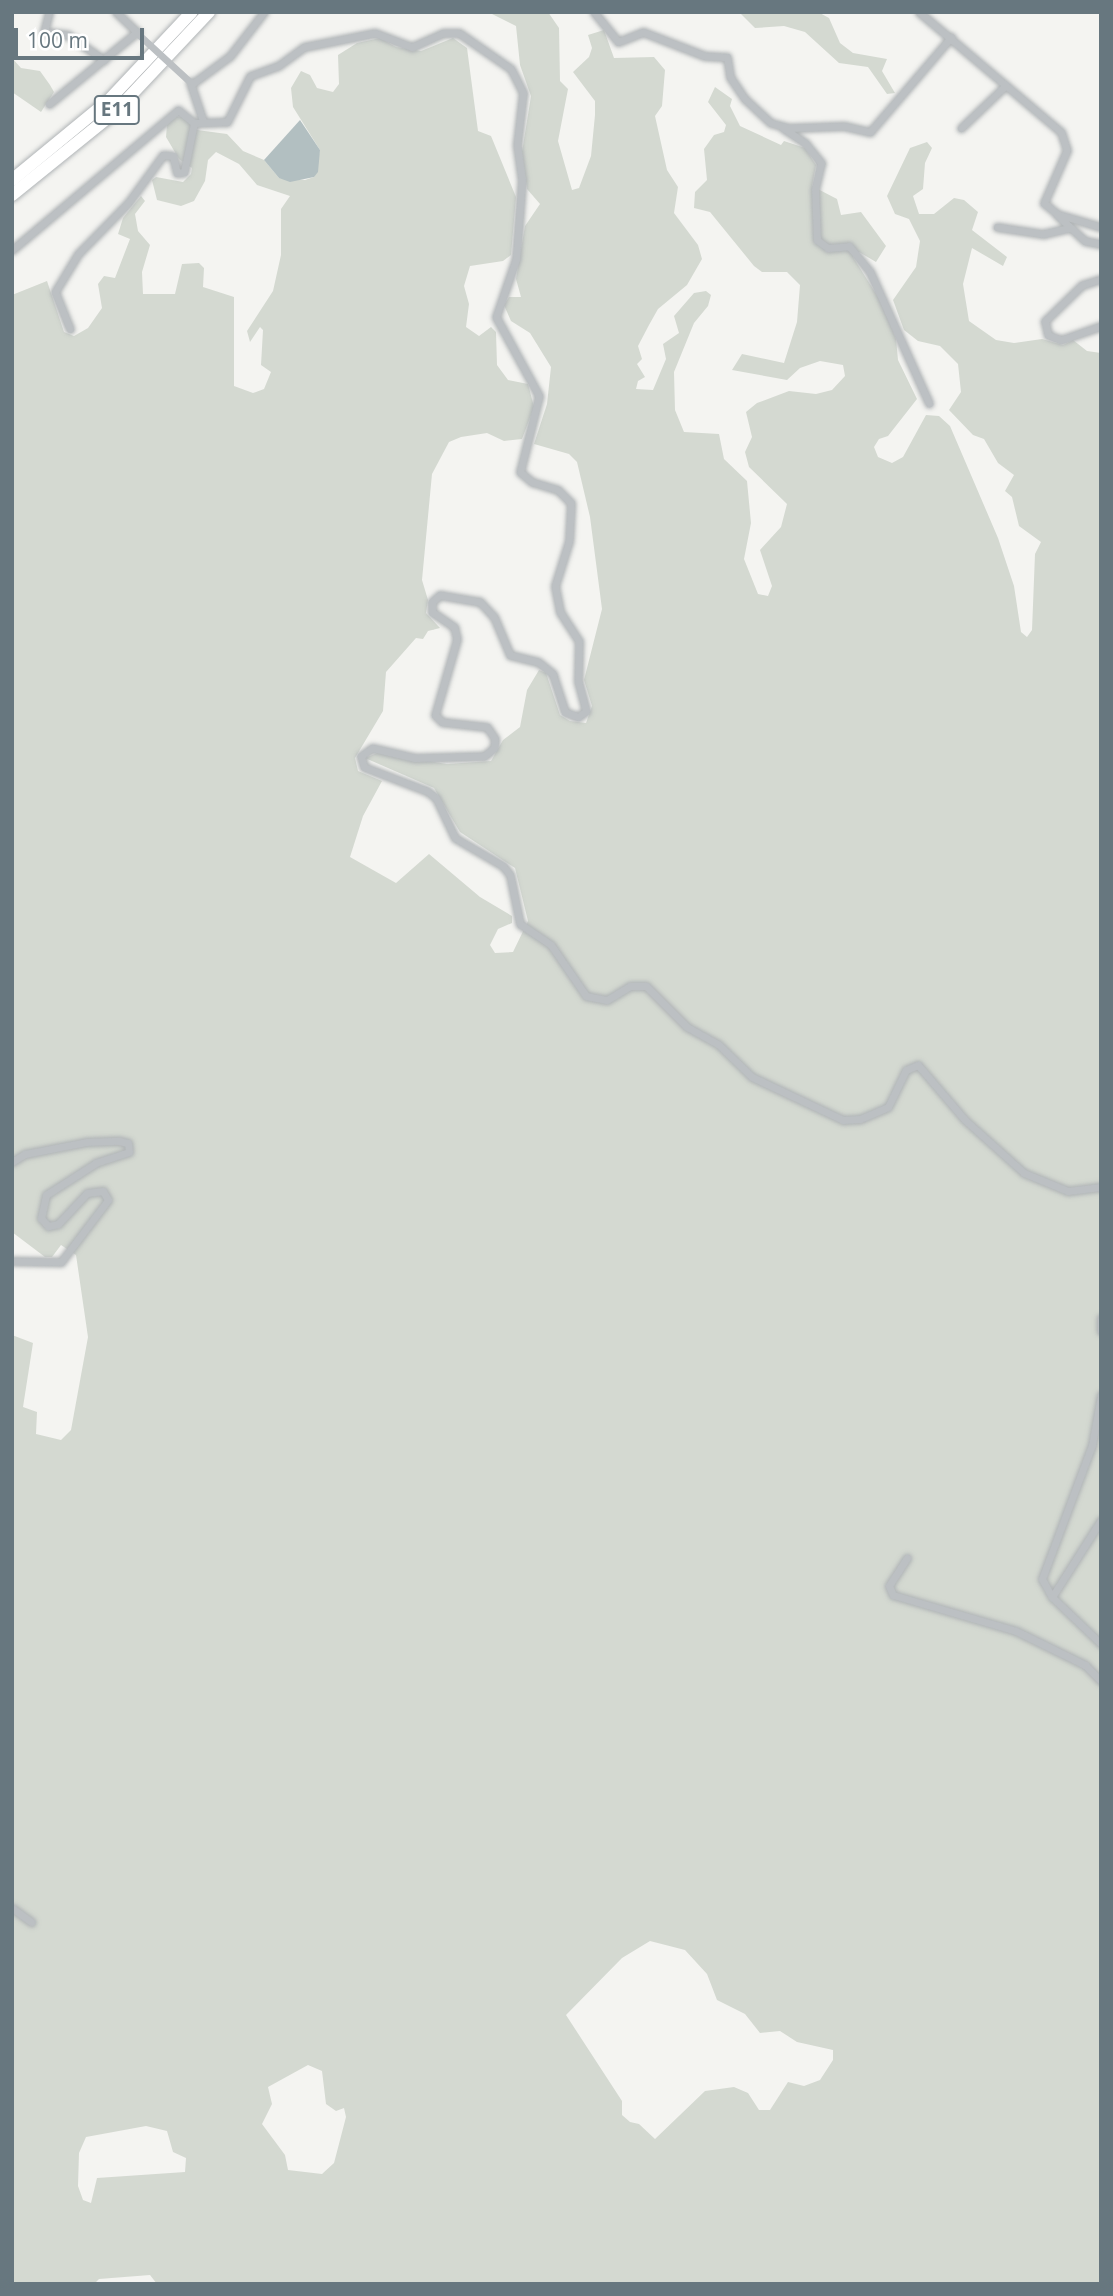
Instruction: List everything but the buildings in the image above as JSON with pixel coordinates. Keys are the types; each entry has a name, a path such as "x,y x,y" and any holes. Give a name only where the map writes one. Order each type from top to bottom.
{"highway":[{"name":"E11","path":"12,180 108,101 192,12"},
{"name":"E11","path":"12,195 116,111 209,12"}],"street":[{"path":"50,12 46,33 68,35 104,60"},
{"path":"70,329 55,292 78,254 128,203 163,155 173,156 177,173 184,172 199,122 191,83 116,12"},
{"path":"191,83 230,56 264,12"},
{"path":"594,12 605,22 615,40 643,32 705,56 729,59 730,77 745,99 805,143 821,163 815,189 817,240 828,248 849,246 870,272 929,403"},
{"path":"919,12 1066,138 1067,150 1044,197 1048,210 1101,227"},
{"path":"49,104 138,33"},
{"path":"12,250 178,110 199,122 215,126 227,122 256,72 278,66 304,47 374,33 412,47 443,33 459,33 510,69 523,93 517,145 522,180 516,259 496,317 539,396 520,472 532,482 558,490 572,503 569,541 555,586 560,612 579,641 578,681 586,711 578,717 565,712 552,674 538,662 510,655 494,617 480,602 440,595 432,602 432,612 454,627 457,639 435,715 442,722 487,727 495,739 494,748 484,757 415,758 373,748 365,751 361,763 427,790 436,798 455,838 503,866 510,875 520,924 551,945 586,996 607,1000 630,986 646,986 687,1027 719,1044 752,1077 843,1120 888,1107 906,1070 918,1065 965,1120 1024,1173 1068,1191 1101,1187"},
{"path":"783,128 844,126 870,132 951,37"},
{"path":"961,128 1006,85"},
{"path":"1057,215 1068,228 1086,241 1101,244"},
{"path":"997,228 1043,234 1068,228"},
{"path":"1101,279 1082,285 1045,321 1048,335 1061,340 1101,326"},
{"path":"12,1162 25,1154 86,1142 128,1143 130,1152 96,1163 46,1195 40,1218 48,1226 58,1224 87,1193 103,1191 108,1200 61,1262 12,1262"},
{"path":"1101,1318 1101,1331"},
{"path":"1101,1395 1092,1445 1042,1579 1052,1597 1101,1644"},
{"path":"1052,1597 1101,1520"},
{"path":"908,1558 889,1586 893,1595 1016,1631 1084,1665 1101,1681"},
{"path":"12,1908 31,1922"}],"shaded area":[{"path":"488,12 548,12 559,28 560,81 568,89 558,141 572,190 579,188 591,156 595,101 573,72 589,57 592,48 588,35 604,30 614,58 654,57 665,70 662,106 655,116 667,170 678,187 674,213 698,245 702,259 687,285 658,309 638,346 642,359 637,364 645,377 638,381 636,389 653,390 666,359 663,344 679,333 674,316 694,293 706,291 711,295 708,306 694,323 674,372 675,410 684,432 719,434 724,459 747,481 751,523 744,559 758,594 768,596 772,586 760,550 781,527 787,504 749,467 745,452 752,437 746,412 757,403 789,391 816,394 832,390 845,376 843,365 820,361 800,368 787,380 732,370 742,354 784,363 797,322 800,285 787,272 762,272 754,266 710,212 694,208 695,192 707,180 704,149 714,135 724,132 726,125 708,102 715,87 732,99 730,106 740,126 781,145 784,141 805,148 816,165 812,186 837,199 841,215 861,212 886,246 876,262 859,252 853,257 883,305 896,339 898,360 917,399 888,436 879,439 874,447 878,457 892,463 903,457 926,415 939,416 950,426 998,538 1014,586 1021,632 1027,637 1032,630 1035,554 1041,542 1019,526 1012,497 1005,491 1014,475 998,463 984,439 973,435 949,410 961,392 958,364 940,346 918,341 904,330 893,300 916,267 920,241 909,219 895,214 887,196 910,148 927,142 932,148 925,163 923,189 913,196 919,214 934,214 954,198 964,200 978,212 972,230 1007,257 1003,266 972,248 963,284 969,321 996,340 1014,343 1042,339 1063,345 1073,340 1087,351 1101,353 1101,2284 157,2284 150,2275 99,2279 94,2284 12,2284 12,1335 33,1343 23,1407 37,1412 36,1434 61,1440 71,1430 88,1337 76,1255 61,1245 52,1257 45,1257 12,1232 12,295 47,281 64,332 74,336 88,328 102,308 98,284 104,276 115,278 130,239 118,234 123,218 141,196 145,201 135,214 138,231 150,245 142,272 143,294 175,294 182,264 199,263 204,268 203,287 234,297 234,386 253,393 264,389 271,372 261,365 263,330 260,327 250,342 247,331 273,291 281,255 281,209 290,196 257,185 239,164 216,152 208,160 205,181 194,201 181,206 157,200 152,180 156,177 183,182 191,174 192,168 179,159 166,137 167,125 175,117 183,117 197,130 227,134 243,151 264,160 279,178 305,180 314,177 320,150 293,107 291,88 301,71 310,75 317,88 333,92 339,84 338,55 357,43 380,38 396,47 421,51 453,38 467,48 478,131 491,136 516,197 511,255 503,261 470,266 464,286 469,304 466,327 479,336 491,327 496,332 497,365 508,380 528,384 534,407 522,439 504,441 487,433 461,437 449,442 432,474 422,580 428,600 426,613 440,628 428,631 423,639 416,638 386,672 383,711 355,758 358,771 382,781 363,816 350,857 396,883 429,854 480,897 512,916 512,923 498,929 490,945 495,953 513,952 528,921 515,868 460,832 434,788 365,758 377,753 447,764 491,761 503,740 520,727 527,690 539,670 546,673 560,715 570,721 586,723 592,706 584,680 602,609 590,517 577,462 569,454 534,444 547,404 551,367 530,333 511,321 504,305 509,297 521,297 516,279 525,226 540,204 527,189 522,152 531,96 520,65 516,26","holes":["650,1941 685,1950 707,1974 717,2000 745,2014 760,2033 780,2031 797,2042 833,2050 833,2060 820,2080 804,2086 788,2082 770,2110 759,2110 748,2093 734,2087 705,2091 655,2139 639,2124 630,2122 622,2115 622,2101 566,2015 622,1958","308,2065 322,2071 326,2104 336,2111 344,2108 346,2117 334,2163 322,2174 288,2170 285,2155 262,2124 272,2104 268,2087","146,2126 167,2131 173,2152 186,2158 185,2172 97,2178 91,2203 83,2200 78,2186 79,2153 86,2137"]},
{"path":"739,12 818,12 829,18 840,43 853,53 887,59 882,71 895,93 887,94 868,67 839,63 805,32 784,26 755,28"},
{"path":"12,58 21,68 40,71 54,92 41,112 12,92"},
{"path":"300,120 320,150 318,172 314,177 290,182 279,178 264,160"}]}
